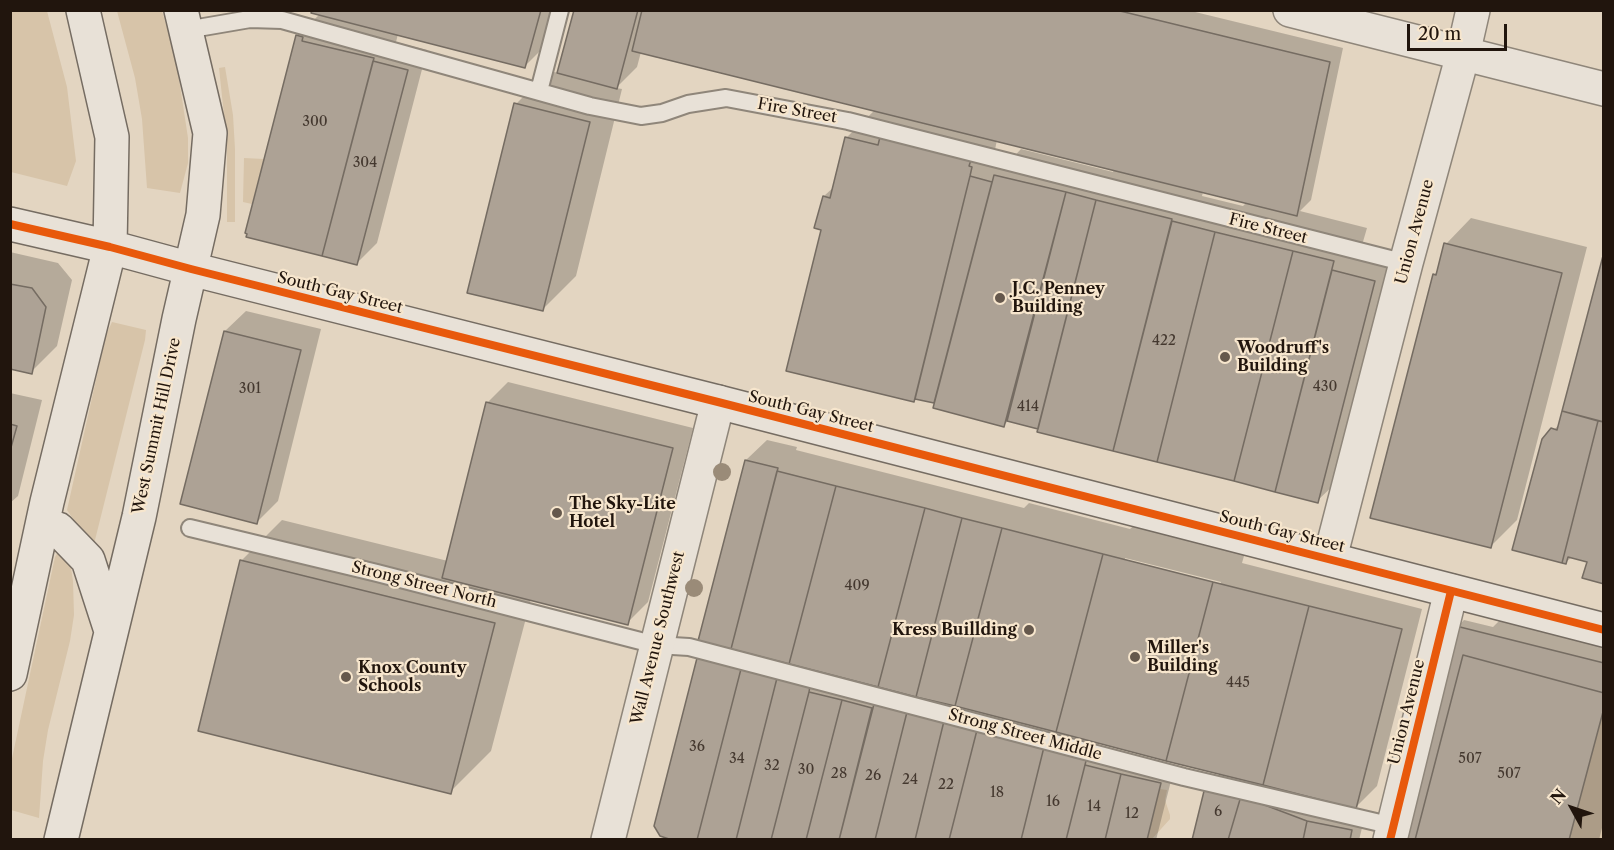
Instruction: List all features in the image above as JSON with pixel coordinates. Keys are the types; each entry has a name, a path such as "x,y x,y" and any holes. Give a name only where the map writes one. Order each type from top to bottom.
{"main road":[{"path":"10,674 50,491 110,247 112,137 83,10"},
{"path":"1290,10 1604,89"},
{"name":"Union Avenue","path":"1330,558 1473,10"},
{"name":"West Summit Hill Drive","path":"61,840 139,517 203,215 210,133 184,20"},
{"name":"South Gay Street","path":"10,224 110,247 1604,630"},
{"name":"Wall Avenue Southwest","path":"608,840 718,402"},
{"path":"43,526 58,529 88,560 111,631"},
{"name":"Union Avenue","path":"1391,833 1450,591"}],"lane":[{"path":"539,91 560,10"},
{"name":"Fire Street","path":"184,20 282,20 590,106 641,116 662,113 688,104 726,98 848,121 1406,263"},
{"name":"Strong Street North","path":"190,528 377,573 656,645"},
{"name":"Strong Street Middle","path":"656,645 689,647 1391,833"}],"shaded area":[{"path":"11,10 47,11 67,87 76,161 67,186 11,172"},
{"path":"117,11 162,11 176,59 188,138 188,163 180,193 147,188 142,119 135,78"},
{"path":"225,67 233,115 235,222 227,222 227,143 219,68"},
{"path":"244,158 264,159 252,204 243,202"},
{"path":"112,322 146,330 94,544 84,535 67,510 106,335"},
{"path":"58,552 69,555 73,581 74,615 70,641 48,730 43,761 39,818 11,810 11,763 55,557"},
{"path":"1603,708 1603,839 1569,839"},
{"path":"1160,789 1167,790 1165,800 1170,819 1152,839 1147,840"}],"building":[{"path":"312,10 541,10 525,68 311,13"},
{"path":"574,10 638,10 617,89 557,73"},
{"path":"642,10 1116,10 1330,62 1297,216 632,51"},
{"path":"296,35 303,37 302,41 374,58 322,256 246,237 245,233"},
{"path":"373,61 408,70 357,265 322,256"},
{"path":"514,103 590,122 543,311 467,293"},
{"path":"845,137 878,145 880,137 971,160 970,176 914,402 786,371 821,230 814,228 823,196 830,198"},
{"name":"J.C. Penney Building","path":"994,175 1066,192 1004,427 933,408"},
{"path":"970,176 992,182 934,403 915,399"},
{"path":"1066,192 1096,200 1038,429 1007,421"},
{"path":"1096,200 1172,219 1113,451 1037,432"},
{"path":"1172,221 1215,232 1157,462 1113,451"},
{"name":"Woodruff's Building","path":"1215,232 1293,251 1234,481 1157,462"},
{"path":"1444,243 1562,273 1491,548 1370,518 1433,274 1436,275"},
{"path":"1293,251 1334,261 1275,492 1234,481"},
{"path":"1604,252 1604,422 1562,411"},
{"path":"1332,270 1375,281 1318,503 1275,492"},
{"path":"10,284 32,288 46,307 32,374 10,369"},
{"path":"224,331 301,350 257,524 180,504"},
{"name":"The Sky-Lite Hotel","path":"486,402 673,448 628,625 442,578"},
{"path":"1562,411 1598,421 1562,563 1512,550 1542,439 1551,428 1557,430"},
{"path":"1598,421 1604,422 1604,584 1582,578 1587,562 1568,557 1566,564 1562,563"},
{"path":"10,424 17,426 10,451"},
{"path":"745,460 778,468 731,649 698,641"},
{"path":"777,471 836,486 789,664 731,649"},
{"path":"836,486 925,508 878,687 789,664"},
{"path":"925,508 962,518 916,697 878,687"},
{"path":"962,518 1002,528 955,706 916,697"},
{"name":"Kress Buillding","path":"1002,528 1103,554 1056,732 955,706"},
{"name":"Miller's Building","path":"1103,554 1213,582 1166,761 1056,732"},
{"name":"Knox County Schools","path":"240,560 495,623 451,794 198,731"},
{"path":"1213,582 1309,606 1263,785 1166,761"},
{"path":"1309,606 1402,629 1356,809 1263,785"},
{"path":"1456,626 1604,663 1604,693 1463,655 1415,840 1400,840"},
{"path":"1463,655 1604,693 1604,708 1569,840 1415,840"},
{"path":"697,658 741,669 697,840 672,840 660,836 654,826"},
{"path":"741,669 777,678 736,840 697,840"},
{"path":"777,678 810,686 809,692 771,840 736,840"},
{"path":"809,692 842,700 806,840 771,840"},
{"path":"842,700 872,708 839,840 806,840"},
{"path":"874,704 907,712 875,840 839,840"},
{"path":"907,712 944,721 915,840 875,840"},
{"path":"944,721 977,730 949,840 915,840"},
{"path":"977,730 1044,747 1021,840 949,840"},
{"path":"1044,747 1087,757 1066,840 1021,840"},
{"path":"1085,765 1121,774 1105,840 1066,840"},
{"path":"1121,774 1161,783 1147,840 1105,840"},
{"path":"1205,787 1241,796 1228,840 1192,840"},
{"path":"1241,796 1307,821 1303,840 1228,840"},
{"path":"1307,821 1352,830 1350,840 1303,840"}],"cycle path":[{"path":"10,224 110,247 1604,630"},
{"path":"1390,840 1451,591"}],"place":[{"name":"J.C. Penney Building","path":"1000,298"},
{"name":"Woodruff's Building","path":"1225,357"},
{"name":"The Sky-Lite Hotel","path":"557,513"},
{"name":"Kress Buillding","path":"1029,630"},
{"name":"Miller's Building","path":"1135,657"},
{"name":"Knox County Schools","path":"346,677"}]}
